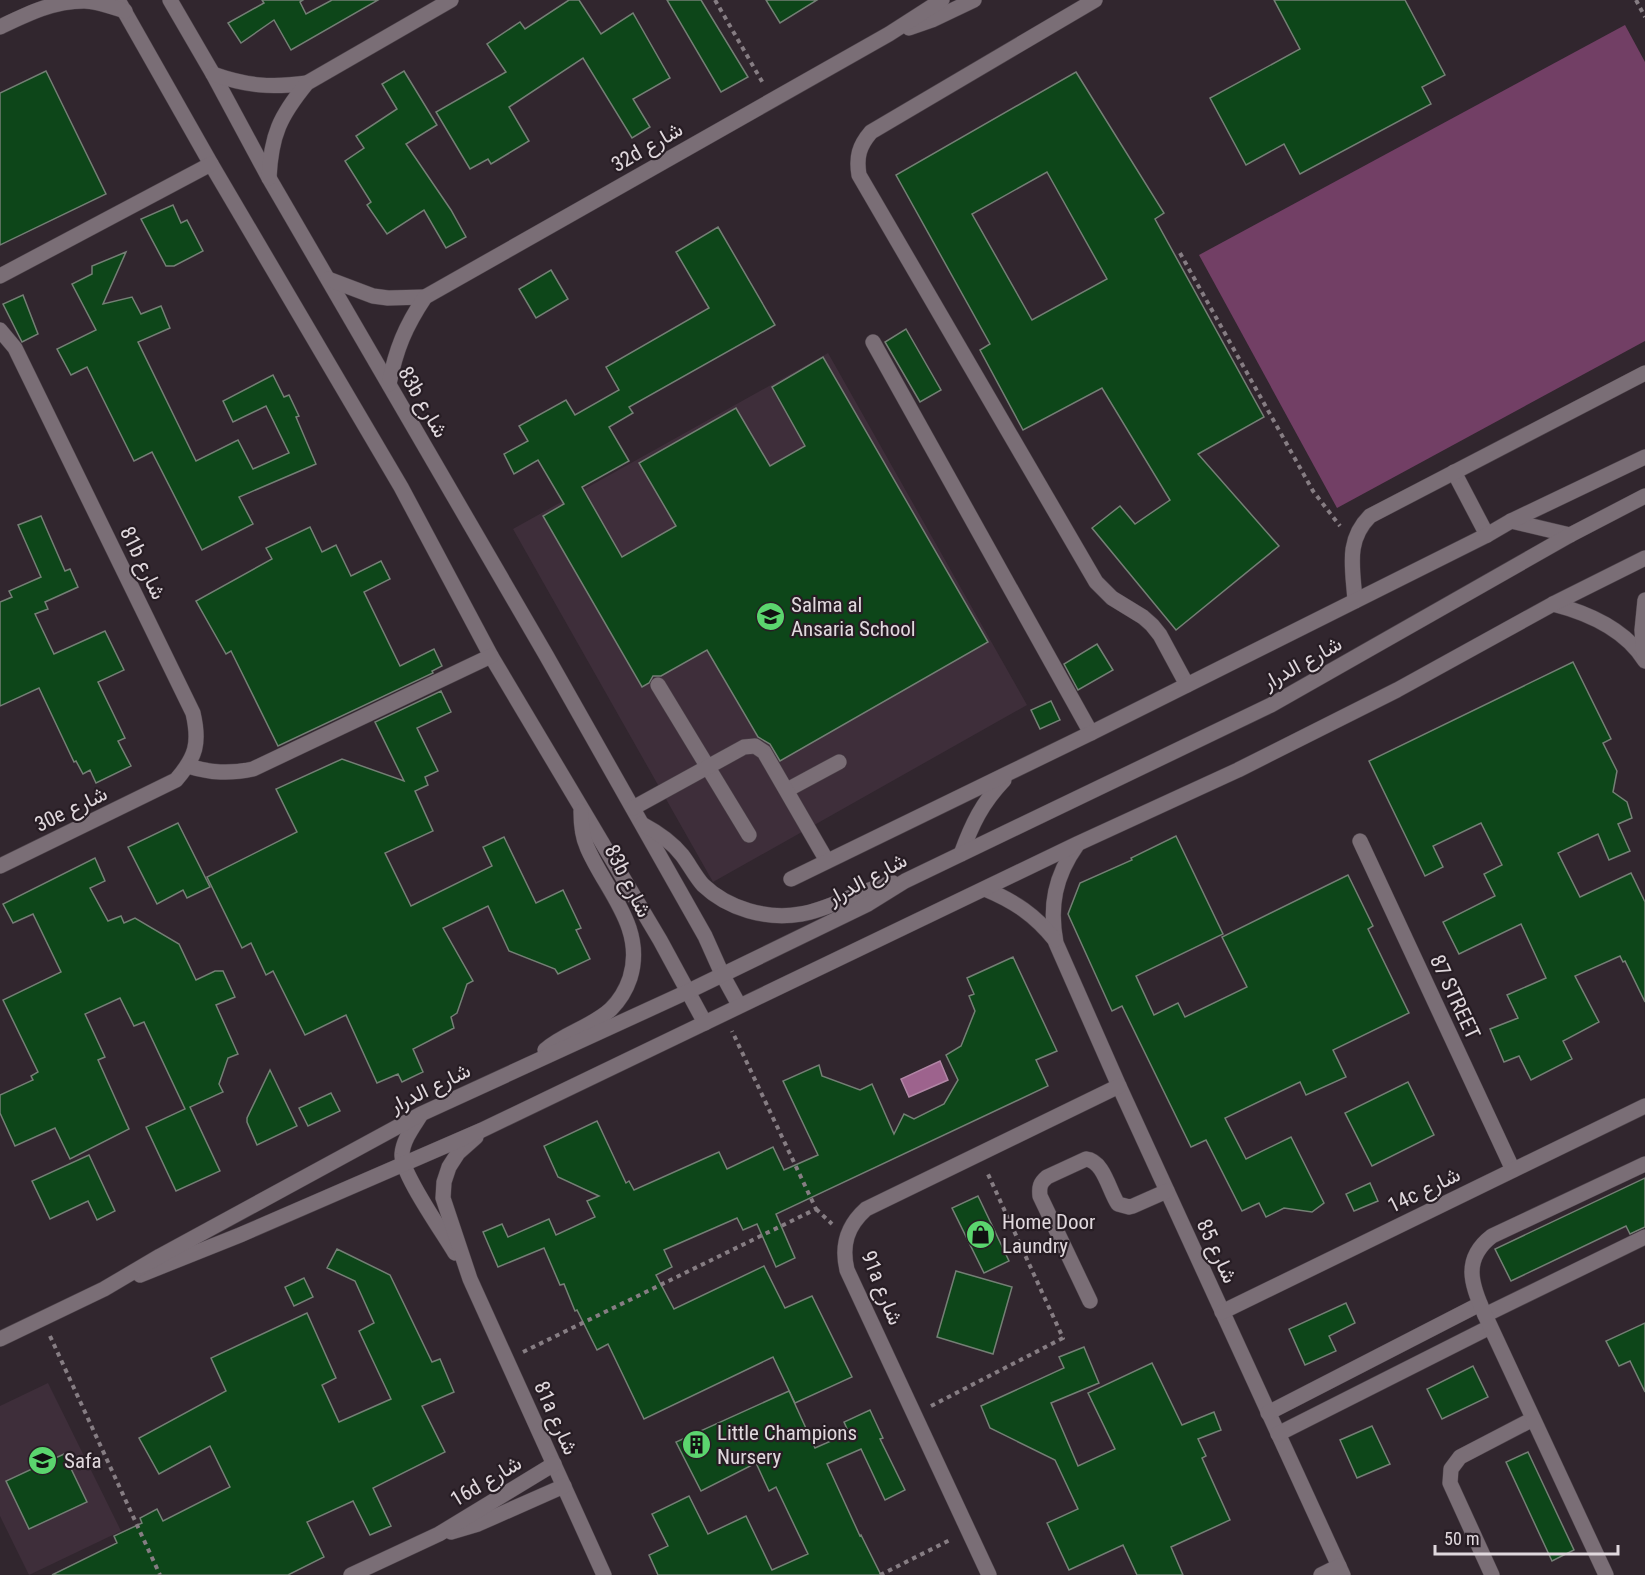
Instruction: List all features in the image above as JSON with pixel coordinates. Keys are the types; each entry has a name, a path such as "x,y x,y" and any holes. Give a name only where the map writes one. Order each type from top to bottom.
{"street":[{"name":"83b شارع","path":"170,0 269,178 633,808 705,936 739,1005"},
{"path":"269,178 270,151 278,124 292,101 307,83 451,0"},
{"path":"889,34 942,0"},
{"path":"889,34 932,20 974,0"},
{"path":"1095,0 871,132 863,141 858,152 857,164 859,175 1096,582 1112,598 1152,625 1160,635 1186,685"},
{"path":"0,27 43,4 85,1 121,6"},
{"name":"83b شارع","path":"121,6 210,164 401,487 491,656 689,991 705,1023"},
{"name":"32d شارع","path":"389,384 398,345 410,319 425,297 889,34"},
{"path":"213,74 237,82 261,86 307,83"},
{"path":"0,276 210,164"},
{"name":"32d شارع","path":"328,279 373,296 425,297"},
{"name":"81b شارع","path":"0,330 15,348 193,713 197,731 195,749 188,766"},
{"path":"873,342 1091,733"},
{"path":"1355,601 1353,541 1360,526 1370,516 1645,373"},
{"path":"791,879 1091,733 1511,521 1645,457"},
{"path":"1454,472 1487,535"},
{"name":"شارع الدرار","path":"0,1339 104,1289 160,1256 421,1114 689,991 868,904 905,881 1271,705 1570,535 1645,496"},
{"path":"1511,521 1570,535"},
{"name":"شارع الدرار","path":"104,1289 177,1261 482,1130 739,1005 1260,759 1397,690 1553,604 1645,558"},
{"path":"1644,660 1642,630 1645,600"},
{"path":"1553,604 1579,611 1604,622 1625,639 1644,660"},
{"path":"188,766 220,773 253,769 491,656"},
{"path":"658,685 749,835"},
{"path":"633,808 744,747 755,746 764,752 827,861"},
{"path":"787,790 839,762"},
{"name":"30e شارع","path":"0,866 176,780 188,766"},
{"path":"961,854 972,823 989,795 1013,771"},
{"name":"83b شارع","path":"527,1066 553,1043 609,1010 620,999 632,970 634,952 632,934 624,914 586,845 581,808"},
{"name":"83b شارع","path":"641,824 670,842 703,884 719,897 756,913 802,914 869,889 905,881"},
{"name":"87 STREET","path":"1360,841 1513,1170"},
{"name":"شارع 85","path":"1077,844 1065,861 1057,880 1052,922 1056,943 1341,1571"},
{"name":"شارع 85","path":"985,889 1006,897 1025,910 1042,925 1056,943"},
{"name":"91a شارع","path":"989,1575 847,1270 844,1248 846,1236 857,1217 866,1209 1119,1086"},
{"name":"14c شارع","path":"1222,1312 1645,1106"},
{"path":"403,1163 404,1145 421,1114"},
{"name":"81a شارع","path":"482,1130 458,1154 449,1167 444,1182 443,1198 470,1279 604,1575"},
{"path":"1090,1301 1040,1196 1039,1189 1042,1182 1086,1159 1098,1166 1114,1199 1123,1207 1133,1206 1167,1191"},
{"name":"81a شارع","path":"403,1163 411,1183 470,1279"},
{"path":"1606,1575 1485,1315 1473,1287 1471,1272 1474,1258 1481,1245 1492,1236 1645,1164"},
{"path":"1268,1413 1485,1315 1645,1237"},
{"path":"1278,1434 1485,1315"},
{"path":"1492,1575 1450,1483 1451,1469 1460,1457 1533,1419"},
{"name":"16d شارع","path":"351,1575 439,1534 554,1464"},
{"name":"16d شارع","path":"439,1534 478,1524 564,1486"},
{"path":"1321,1575 1341,1571"}],"path":[{"path":"715,0 773,100"},
{"path":"1636,0 1645,17"},
{"path":"1180,253 1313,491 1333,519 1353,541"},
{"path":"507,1360 816,1209 724,1014"},
{"path":"914,1414 1063,1338 979,1154"},
{"path":"42,1319 160,1575"},
{"path":"880,1575 969,1531"}],"shaded area":[{"path":"1625,25 1645,62 1645,341 1337,508 1199,255"},
{"name":"Salma al Ansaria School","path":"828,353 1027,705 713,882 513,529"},
{"path":"940,1061 948,1080 909,1097 901,1079"},
{"name":"Safa","path":"48,1383 121,1531 29,1575 0,1516 0,1406"}],"building":[{"path":"262,0 303,0 300,2 306,14 332,0 378,0 291,50 274,20 241,43 228,23 264,3"},
{"path":"569,0 579,0 601,34 633,13 670,78 633,99 650,127 632,138 583,58 509,107 529,141 491,164 488,159 470,169 436,112 506,72 487,44 520,22 525,29"},
{"path":"667,0 701,0 748,77 721,92"},
{"path":"766,0 817,0 780,23"},
{"path":"1274,0 1405,0 1445,75 1422,87 1431,104 1300,174 1284,144 1246,165 1210,98 1300,49"},
{"path":"46,71 106,194 0,245 0,93"},
{"path":"404,71 437,125 406,144 451,210 466,237 446,248 424,210 387,234 367,205 371,202 345,161 364,148 356,136 397,109 382,84"},
{"path":"1076,72 1164,213 1155,219 1264,417 1198,454 1279,546 1176,630 1092,528 1120,506 1135,524 1170,500 1102,388 1023,430 980,350 990,344 896,175","holes":["1047,172 1107,279 1032,320 972,214"]},
{"path":"173,205 181,223 187,220 203,251 174,266 166,266 141,219"},
{"name":"Salma al Ansaria School","path":"718,227 775,325 629,407 633,413 609,427 629,461 582,487 622,557 676,526 639,463 736,408 770,466 805,446 772,387 823,357 988,642 780,761 770,744 758,737 707,650 661,676 653,676 649,683 642,687 543,516 564,504 538,460 514,474 504,454 528,441 519,426 566,400 575,415 619,390 606,367 709,308 676,252"},
{"path":"126,252 103,304 132,297 141,314 161,306 170,328 138,342 196,461 238,440 253,469 289,453 266,406 233,422 223,401 273,375 284,397 289,395 316,464 239,497 253,524 202,550 152,452 134,461 87,367 71,375 57,349 96,330 72,284 92,274 92,266"},
{"path":"551,270 568,299 536,318 519,289"},
{"path":"23,295 38,334 22,342 3,304"},
{"path":"906,329 941,390 920,402 885,342"},
{"path":"41,516 65,571 70,569 78,587 45,602 48,609 35,614 54,654 105,631 124,670 98,682 125,738 118,741 131,766 96,783 90,770 83,774 76,761 74,762 39,688 0,706 0,602 12,597 9,591 41,577 18,525"},
{"path":"310,527 322,552 336,545 351,576 381,561 390,579 364,592 400,666 434,649 442,666 432,671 433,673 278,746 231,651 226,654 196,601 272,559 266,548"},
{"path":"1097,644 1113,670 1078,690 1064,664"},
{"path":"1573,662 1611,739 1603,743 1617,771 1613,792 1627,802 1632,818 1618,824 1630,851 1609,860 1598,834 1558,853 1580,897 1631,873 1645,902 1645,1002 1625,961 1623,962 1620,956 1575,976 1599,1022 1563,1041 1572,1059 1531,1080 1519,1056 1504,1062 1490,1029 1518,1018 1507,995 1546,978 1521,924 1459,954 1443,922 1495,896 1484,874 1502,865 1481,823 1433,846 1443,867 1425,876 1369,761"},
{"path":"441,691 451,712 417,728 438,771 425,777 428,785 415,791 433,831 385,853 411,906 492,866 483,847 504,837 536,903 563,890 581,928 576,930 590,959 558,974 555,969 509,951 488,906 443,928 473,981 467,984 457,1013 451,1017 454,1028 413,1049 423,1072 402,1082 398,1074 377,1083 346,1015 305,1035 273,971 266,975 251,943 242,948 207,877 297,832 276,789 342,759 404,781 375,722"},
{"path":"1051,701 1060,720 1040,729 1031,710"},
{"path":"178,823 210,887 187,898 183,890 157,904 128,847"},
{"path":"1176,836 1223,934 1136,976 1154,1015 1178,1003 1185,1017 1247,987 1222,937 1348,875 1373,926 1368,929 1409,1013 1333,1050 1346,1077 1306,1095 1300,1082 1225,1118 1246,1159 1291,1137 1324,1203 1312,1212 1284,1208 1266,1217 1259,1203 1242,1211 1206,1140 1191,1147 1122,1006 1112,1011 1068,914 1080,883 1132,860 1131,858"},
{"path":"95,858 105,881 90,888 108,921 121,916 124,923 135,918 179,944 196,980 215,971 223,971 235,997 216,1005 238,1054 228,1058 219,1084 223,1092 190,1107 220,1171 176,1191 146,1127 185,1109 144,1022 134,1026 120,998 85,1014 105,1057 98,1060 129,1129 70,1159 55,1128 15,1146 0,1113 0,1095 33,1080 31,1076 38,1072 3,1000 61,972 33,914 13,923 3,904"},
{"path":"1013,957 1057,1051 1036,1060 1048,1086 776,1214 795,1258 776,1267 757,1224 743,1230 737,1218 664,1250 672,1267 656,1275 674,1309 764,1266 785,1308 812,1296 852,1377 795,1403 773,1357 644,1419 608,1344 597,1350 577,1310 575,1311 564,1284 560,1285 544,1248 498,1267 483,1232 502,1224 508,1237 549,1219 556,1235 595,1217 587,1201 599,1196 558,1177 544,1146 597,1121 626,1183 629,1181 634,1190 719,1152 727,1169 773,1147 784,1170 818,1155 783,1081 819,1065 822,1076 860,1090 872,1084 894,1134 904,1114 914,1119 944,1104 958,1080 946,1055 961,1046 975,1011 969,996 974,994 967,978"},
{"path":"270,1070 297,1126 257,1145 247,1118"},
{"path":"1408,1082 1434,1135 1372,1166 1345,1113"},
{"path":"331,1093 340,1111 308,1126 299,1108"},
{"path":"89,1155 115,1211 97,1220 88,1201 50,1219 32,1181"},
{"path":"1645,1178 1645,1227 1630,1234 1626,1226 1511,1281 1495,1249"},
{"path":"1370,1183 1378,1201 1354,1211 1346,1194"},
{"name":"Home Door Laundry","path":"978,1196 1009,1261 984,1273 952,1208"},
{"path":"337,1249 390,1275 432,1362 440,1359 454,1392 422,1406 445,1452 373,1488 391,1526 370,1535 353,1501 307,1522 324,1557 288,1575 52,1575 117,1543 114,1536 142,1523 140,1518 157,1509 163,1521 230,1487 210,1446 159,1474 139,1438 226,1391 211,1358 307,1313 336,1378 322,1385 339,1422 391,1399 359,1331 374,1323 355,1281 327,1268"},
{"path":"956,1271 1012,1287 993,1354 937,1337"},
{"path":"304,1278 313,1297 294,1306 285,1287"},
{"path":"1346,1303 1355,1323 1329,1336 1336,1351 1305,1365 1289,1329"},
{"path":"1645,1323 1645,1392 1630,1361 1619,1366 1606,1341"},
{"path":"1084,1347 1099,1383 1051,1403 1078,1466 1115,1449 1088,1393 1152,1363 1182,1425 1214,1412 1221,1430 1198,1439 1206,1456 1202,1458 1230,1520 1171,1547 1183,1575 1137,1575 1123,1545 1069,1570 1047,1523 1078,1509 1055,1460 990,1428 981,1406 1064,1368 1059,1357"},
{"path":"1473,1366 1488,1397 1442,1419 1427,1389"},
{"path":"789,1391 815,1448 849,1433 844,1422 870,1410 883,1438 880,1439 905,1490 885,1500 861,1449 827,1464 860,1536 881,1575 658,1575 649,1555 668,1546 652,1514 689,1496 708,1534 746,1516 772,1570 808,1554 776,1487 769,1491 756,1463 701,1491 676,1442"},
{"path":"1372,1426 1390,1464 1357,1478 1340,1440"},
{"path":"1528,1452 1574,1550 1552,1561 1506,1462"},
{"path":"64,1454 87,1502 29,1529 6,1481"}],"place":[{"name":"Salma al Ansaria School","path":"770,617"},
{"name":"Home Door Laundry","path":"981,1234"},
{"name":"Little Champions Nursery","path":"696,1445"},
{"name":"Safa","path":"43,1461"}]}
